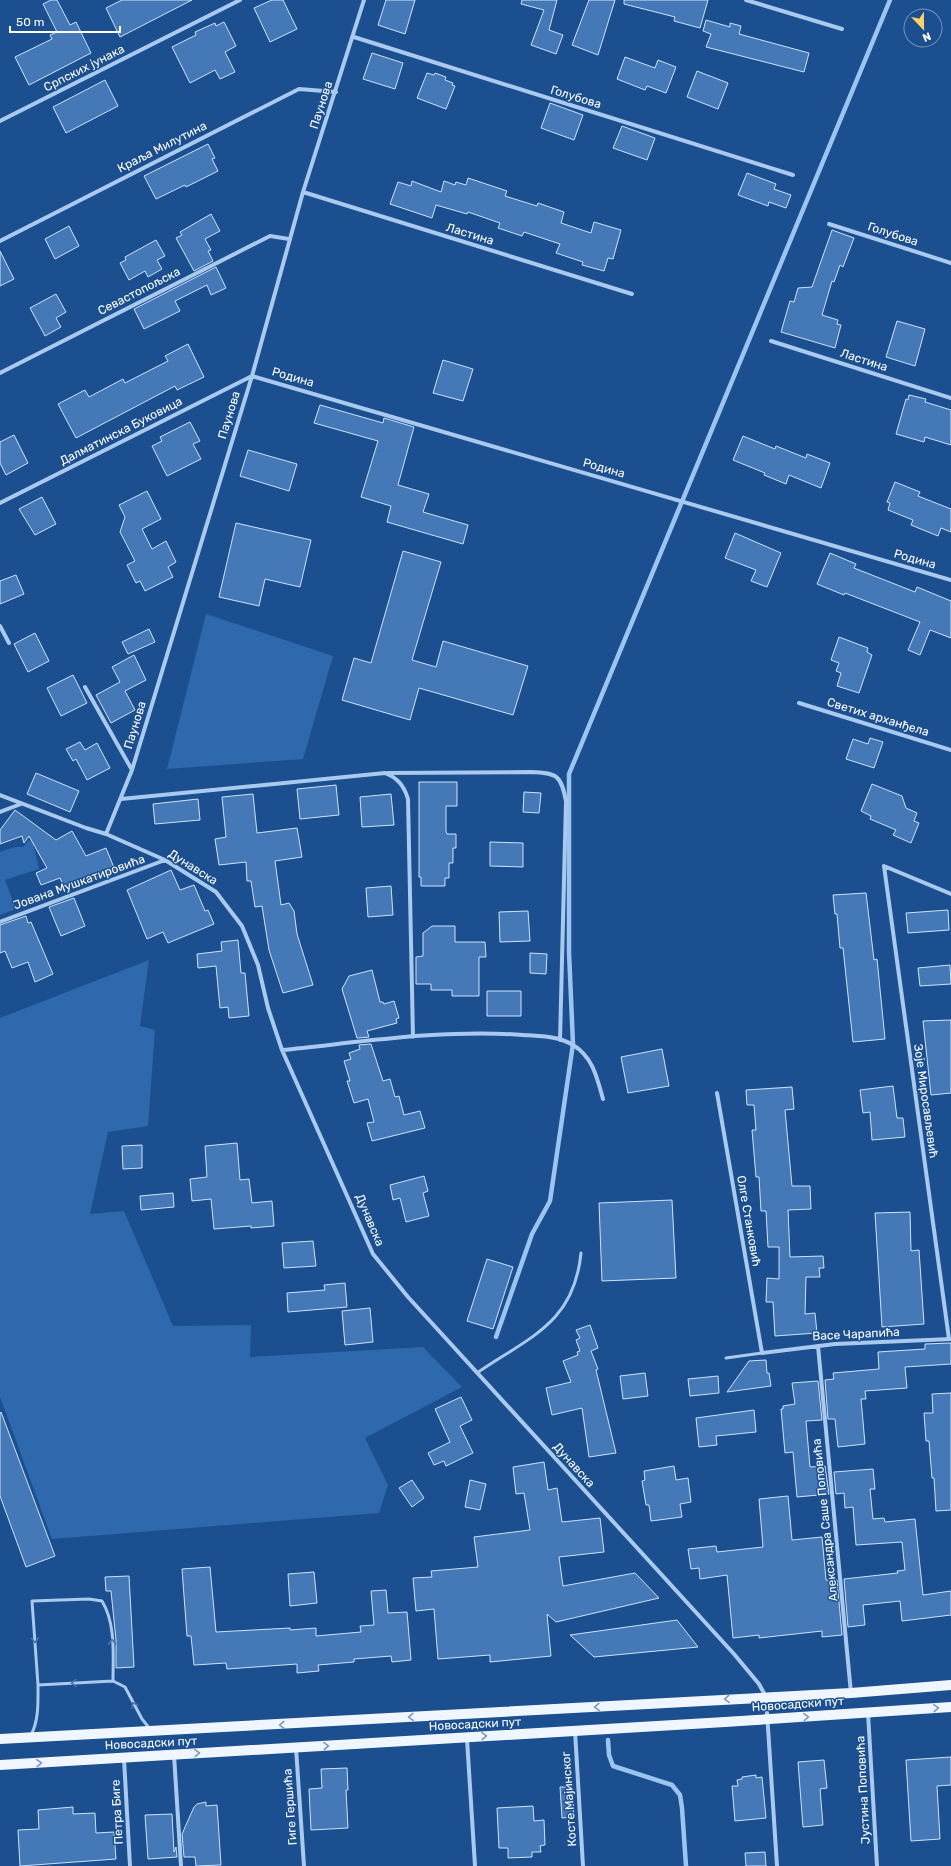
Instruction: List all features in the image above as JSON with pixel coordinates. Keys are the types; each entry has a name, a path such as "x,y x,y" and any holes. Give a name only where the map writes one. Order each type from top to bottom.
{"main road":[{"name":"Новосадски пут","path":"0,1740 29,1737 153,1732 852,1693 951,1686"},
{"name":"Новосадски пут","path":"0,1765 951,1707"}],"street":[{"name":"Српских јунака","path":"0,121 240,0"},
{"name":"Паунова","path":"106,834 132,770 252,376 303,192 354,37 364,0"},
{"path":"746,0 842,29"},
{"name":"Голубова","path":"354,37 793,176"},
{"name":"Краља Милутина","path":"0,241 299,89 336,92"},
{"name":"Ластина","path":"303,192 632,294"},
{"name":"Голубова","path":"829,224 951,263"},
{"name":"Севастопољска","path":"0,373 270,236 289,239"},
{"name":"Ластина","path":"771,341 951,398"},
{"name":"Далматинска Буковица","path":"0,503 252,376"},
{"name":"Родина","path":"252,376 951,580"},
{"path":"0,626 9,642"},
{"path":"86,687 132,770"},
{"name":"Светих арханђела","path":"799,703 951,750"},
{"path":"385,773 399,781 405,790 408,800 413,1037"},
{"path":"121,798 385,773 550,773 562,783 566,801 560,1040"},
{"name":"Дунавска","path":"0,795 86,828 106,834 165,860 216,892 242,926 258,965 268,1008 282,1050 373,1254 408,1298 734,1654 759,1684 766,1697"},
{"path":"0,812 22,804"},
{"name":"Јована Мушкатировића","path":"0,922 165,860"},
{"name":"Зоје Миросављевић","path":"950,1339 884,866 951,894"},
{"path":"282,1050 458,1034 508,1034 550,1037 573,1044 592,1062 603,1099"},
{"name":"Олге Станковић","path":"717,1093 762,1353"},
{"name":"Васе Чарапића","path":"762,1353 818,1346 950,1339"},
{"name":"Александра Саше Поповића","path":"818,1346 852,1693"},
{"path":"766,1697 777,1866"},
{"name":"Јустина Поповића","path":"868,1712 877,1866"},
{"name":"Косте Мајинског","path":"575,1731 583,1866"},
{"path":"467,1737 475,1866"},
{"name":"Гиге Гершића","path":"296,1747 304,1866"},
{"path":"174,1755 181,1866"},
{"name":"Петра Биге","path":"124,1758 130,1866"}],"lane":[{"path":"477,1373 523,1343 557,1316 573,1291 579,1271 581,1253"},
{"path":"726,1358 762,1353"},
{"path":"29,1737 35,1728 38,1709 38,1685 32,1601 89,1599 102,1602 109,1612 111,1623 113,1681"},
{"path":"38,1685 113,1681 125,1687 142,1719 153,1732"}],"shaded area":[{"path":"206,614 333,656 303,759 167,769"},
{"path":"29,840 33,843 39,869 5,880 16,909 0,915 0,852 15,847 23,847"},
{"path":"149,960 140,1026 155,1030 148,1126 108,1132 90,1214 124,1211 173,1326 251,1325 250,1357 423,1347 462,1387 365,1438 388,1485 379,1513 52,1539 0,1397 0,1018"}],"building":[{"path":"51,0 57,0 70,25 76,22 91,53 29,85 15,57 52,39 50,35 57,32 43,4"},
{"path":"122,0 192,0 120,37 106,8"},
{"path":"272,0 283,0 297,29 270,42 254,8"},
{"path":"386,0 415,0 405,34 378,25"},
{"path":"522,0 557,0 549,30 563,35 556,54 531,45 544,10 521,4"},
{"path":"589,0 615,0 598,55 572,45"},
{"path":"624,0 708,0 700,28 674,21 675,17 624,4"},
{"path":"706,20 730,27 730,23 741,26 739,34 809,53 804,72 706,47 711,34 703,31"},
{"path":"224,22 236,46 225,52 235,72 220,79 215,70 190,83 172,47 196,35 195,32 215,23 216,26"},
{"path":"372,53 403,63 395,89 363,79"},
{"path":"625,57 655,68 658,60 676,67 666,93 647,86 645,90 617,79"},
{"path":"697,71 728,83 718,109 687,97"},
{"path":"427,73 434,75 435,73 446,77 445,80 453,83 452,85 455,86 446,109 417,98"},
{"path":"105,80 118,106 66,133 53,107"},
{"path":"550,103 583,115 574,140 541,128"},
{"path":"622,126 655,138 647,160 613,148"},
{"path":"208,144 215,158 212,159 218,171 186,187 185,185 156,199 144,176"},
{"path":"747,173 776,184 774,189 791,195 786,208 769,202 768,206 738,195"},
{"path":"468,178 507,191 505,196 537,206 538,203 564,212 561,223 591,233 594,222 621,230 613,259 608,258 604,271 582,265 583,262 556,253 560,244 524,232 522,236 498,228 500,223 468,212 467,214 436,205 432,218 390,204 398,182 411,186 412,181 441,192 444,181 455,185 456,182 466,185"},
{"path":"211,214 220,231 205,239 211,250 208,251 213,261 194,271 176,238 182,235 180,232"},
{"path":"69,226 79,246 55,259 45,239"},
{"path":"832,230 854,238 843,267 840,265 834,282 832,281 822,315 838,320 837,324 841,325 835,348 781,332 790,301 794,302 798,288 812,287"},
{"path":"156,240 165,256 157,260 162,269 148,277 145,271 129,280 120,263 126,260 125,257"},
{"path":"0,251 14,279 0,286"},
{"path":"216,267 226,288 211,295 207,285 175,301 180,311 144,329 134,309"},
{"path":"56,294 66,312 56,318 61,327 45,336 30,308"},
{"path":"897,321 925,329 915,366 886,357"},
{"path":"188,344 204,377 177,390 175,386 76,438 58,404 85,390 89,397 123,379 125,383 168,361 165,356"},
{"path":"443,360 473,369 463,401 433,393"},
{"path":"909,395 926,399 925,402 951,410 951,445 925,437 924,442 896,434 906,399 908,400"},
{"path":"320,405 383,423 384,418 414,427 398,485 429,494 423,512 468,525 463,544 387,522 391,506 361,497 378,441 314,423"},
{"path":"190,422 200,441 193,444 201,459 167,476 152,446 162,441 160,437"},
{"path":"14,435 28,463 6,475 0,463 0,442"},
{"path":"743,436 775,449 776,446 806,458 807,454 830,463 821,488 789,475 786,484 764,475 765,473 733,460"},
{"path":"248,450 297,464 289,491 240,476"},
{"path":"895,482 920,492 918,496 951,509 951,532 941,528 938,536 911,525 913,520 888,510 890,503 887,502"},
{"path":"147,491 161,519 142,529 152,549 166,541 176,562 168,567 173,577 145,591 140,581 136,583 127,565 135,561 120,532 125,517 119,505"},
{"path":"42,497 56,524 35,535 19,509"},
{"path":"236,523 311,540 300,587 265,579 259,606 219,597"},
{"path":"735,533 781,553 767,587 751,581 756,570 725,558"},
{"path":"403,551 441,562 412,660 436,667 443,641 528,666 513,715 419,688 410,720 342,700 354,658 371,663"},
{"path":"830,553 856,564 854,568 915,592 917,587 951,601 951,638 930,630 920,655 908,650 920,622 845,593 844,595 817,584"},
{"path":"16,575 24,594 0,604 0,581"},
{"path":"149,629 155,642 128,654 122,642"},
{"path":"35,633 49,661 28,672 14,644"},
{"path":"839,637 868,648 867,652 872,655 859,693 837,686 841,673 836,671 839,663 831,660"},
{"path":"134,655 146,680 125,691 135,710 111,723 96,695 120,682 112,667"},
{"path":"73,675 87,703 61,716 47,688"},
{"path":"870,738 883,742 874,768 846,759 853,739 868,744"},
{"path":"80,742 85,750 97,743 110,768 87,780 76,759 73,761 66,749"},
{"path":"36,773 79,791 70,812 27,794"},
{"path":"419,782 457,782 457,806 446,806 446,831 447,834 456,834 456,848 453,848 453,863 449,863 449,878 445,878 445,886 421,886 421,877 419,877"},
{"path":"872,784 902,796 906,808 917,813 914,821 919,823 911,843 893,835 896,830 870,819 871,816 861,811"},
{"path":"336,785 339,815 300,819 297,789"},
{"path":"524,792 541,793 539,813 523,812"},
{"path":"253,794 257,833 297,828 302,857 275,861 281,905 289,903 294,911 297,934 313,985 283,993 269,950 262,906 255,907 251,881 247,881 246,862 219,865 215,839 226,837 222,797"},
{"path":"391,794 394,825 362,827 360,797"},
{"path":"198,799 200,820 155,824 153,804"},
{"path":"15,810 56,840 72,831 86,856 106,848 115,870 65,889 60,878 41,885 36,873 47,868 29,836 24,843 22,836 0,844 0,830"},
{"path":"490,842 523,843 523,867 490,866"},
{"path":"171,870 180,890 194,885 205,911 208,910 214,924 168,943 163,932 147,939 127,890"},
{"path":"391,886 393,915 368,917 366,888"},
{"path":"866,893 874,960 877,959 885,1039 853,1042 843,948 840,948 837,914 835,914 833,895"},
{"path":"74,898 85,926 61,936 49,907"},
{"path":"948,910 949,930 908,933 906,913"},
{"path":"528,911 530,941 500,942 499,912"},
{"path":"26,916 28,923 31,922 53,974 35,982 28,962 12,968 5,951 0,953 0,925"},
{"path":"432,926 455,926 455,942 485,942 486,957 479,957 479,996 452,996 452,990 431,990 431,984 416,984 416,957 423,956 423,933"},
{"path":"238,940 241,973 245,973 249,1016 229,1018 228,1007 220,1008 216,966 198,968 197,954 222,951 221,942"},
{"path":"530,953 547,954 546,974 530,973"},
{"path":"950,965 951,984 920,986 918,968"},
{"path":"372,970 380,1002 383,1002 384,1004 394,1001 399,1018 396,1019 397,1023 367,1031 369,1037 357,1038 342,989 349,976"},
{"path":"487,991 521,991 521,1016 487,1016"},
{"path":"951,1020 951,1093 931,1095 923,1021"},
{"path":"371,1044 383,1081 390,1079 395,1097 399,1096 404,1115 420,1111 425,1128 372,1141 367,1123 374,1122 368,1099 354,1103 347,1081 350,1081 344,1061 351,1059 349,1053 360,1049 359,1045"},
{"path":"662,1049 669,1086 628,1093 621,1057"},
{"path":"893,1086 897,1118 903,1118 905,1137 872,1140 870,1112 863,1113 860,1090"},
{"path":"792,1087 794,1109 785,1110 792,1186 810,1186 811,1209 788,1210 790,1257 823,1256 824,1268 819,1268 820,1277 806,1277 805,1314 815,1313 817,1333 775,1336 773,1302 766,1302 767,1278 779,1279 779,1247 768,1247 766,1211 761,1211 759,1177 756,1177 752,1130 756,1130 754,1105 747,1105 746,1090"},
{"path":"237,1143 240,1180 249,1179 252,1203 272,1201 274,1226 214,1229 211,1199 192,1201 190,1179 207,1177 205,1146"},
{"path":"142,1145 142,1168 123,1169 122,1146"},
{"path":"424,1176 428,1191 423,1193 429,1216 406,1222 400,1198 393,1200 390,1185"},
{"path":"173,1193 174,1207 141,1210 140,1196"},
{"path":"672,1200 676,1278 602,1281 599,1203"},
{"path":"910,1212 911,1251 919,1250 924,1324 882,1327 875,1213"},
{"path":"313,1241 316,1266 284,1268 282,1243"},
{"path":"487,1259 513,1267 493,1329 467,1321"},
{"path":"345,1283 347,1307 288,1312 287,1293 325,1290 324,1285"},
{"path":"370,1308 373,1342 345,1345 342,1311"},
{"path":"590,1325 598,1348 591,1351 598,1369 596,1370 616,1453 589,1457 582,1408 552,1415 546,1388 571,1382 563,1361 578,1355 577,1352 580,1351 576,1340 580,1338 576,1330"},
{"path":"951,1343 951,1364 905,1367 907,1388 865,1391 866,1399 861,1399 865,1444 838,1447 835,1419 828,1419 825,1380 834,1379 833,1373 879,1369 878,1352 925,1349 925,1344"},
{"path":"766,1360 767,1373 769,1373 771,1386 727,1392 749,1361"},
{"path":"645,1373 648,1396 623,1399 620,1376"},
{"path":"718,1376 719,1393 690,1396 688,1379"},
{"path":"818,1381 822,1420 806,1421 810,1467 825,1466 829,1494 797,1497 793,1452 785,1453 781,1409 783,1409 783,1406 795,1404 792,1383"},
{"path":"951,1393 951,1510 936,1511 934,1478 932,1478 929,1441 926,1441 924,1413 933,1413 932,1394"},
{"path":"461,1397 472,1420 460,1426 473,1453 446,1466 444,1461 434,1465 428,1453 450,1442 435,1409"},
{"path":"754,1410 756,1432 716,1436 717,1445 699,1447 696,1418"},
{"path":"1,1412 55,1556 26,1567 0,1496"},
{"path":"544,1462 548,1490 557,1488 562,1522 600,1518 604,1552 559,1557 563,1586 635,1573 659,1598 556,1622 547,1614 551,1656 490,1662 490,1655 438,1659 434,1609 416,1611 413,1578 432,1577 431,1571 478,1567 474,1537 530,1530 524,1493 516,1494 513,1467"},
{"path":"674,1466 676,1480 688,1478 691,1502 680,1504 682,1517 651,1521 649,1505 646,1505 642,1481 645,1480 644,1471"},
{"path":"873,1469 875,1489 870,1489 873,1519 884,1518 885,1522 915,1519 923,1595 951,1591 951,1615 902,1621 900,1601 863,1605 865,1625 848,1627 844,1579 898,1573 897,1571 905,1570 902,1542 856,1545 853,1507 845,1508 844,1493 836,1494 834,1472"},
{"path":"412,1480 424,1498 412,1507 399,1488"},
{"path":"470,1480 486,1484 480,1510 465,1507"},
{"path":"788,1496 792,1540 822,1537 826,1580 837,1580 842,1635 822,1637 822,1631 759,1638 759,1635 733,1638 727,1575 700,1579 699,1568 691,1569 688,1549 716,1546 717,1552 763,1547 759,1499"},
{"path":"210,1567 216,1632 316,1628 316,1636 361,1632 360,1626 374,1625 371,1591 386,1590 388,1613 407,1612 411,1660 392,1662 391,1656 354,1659 354,1662 318,1665 319,1671 297,1673 297,1664 227,1669 226,1663 194,1665 191,1636 187,1636 182,1569"},
{"path":"314,1572 317,1603 290,1606 288,1574"},
{"path":"129,1576 134,1667 116,1668 116,1640 111,1591 106,1591 105,1577"},
{"path":"677,1620 698,1647 594,1657 570,1635"},
{"path":"951,1757 951,1785 937,1786 940,1839 911,1841 906,1760"},
{"path":"824,1760 827,1788 820,1789 823,1825 803,1827 798,1762"},
{"path":"347,1768 348,1790 346,1790 348,1828 311,1830 309,1789 322,1788 321,1769"},
{"path":"756,1775 756,1778 762,1777 766,1818 735,1821 732,1786 738,1786 737,1780 742,1779 742,1777"},
{"path":"560,1787 572,1787 574,1817 562,1818"},
{"path":"206,1802 206,1806 217,1805 221,1865 196,1866 195,1857 184,1857 182,1834 194,1807 197,1804"},
{"path":"533,1806 534,1821 544,1820 545,1845 540,1846 541,1852 532,1852 532,1857 508,1858 508,1848 499,1848 497,1808"},
{"path":"73,1807 73,1814 95,1813 96,1833 114,1832 116,1859 20,1866 18,1830 39,1829 38,1810"},
{"path":"172,1814 174,1852 176,1847 177,1857 148,1859 145,1815"},
{"path":"765,1852 766,1866 746,1866 745,1853"}],"waterway":[{"path":"496,1337 532,1234 550,1201 573,1044 569,952 569,774 890,0"},
{"path":"608,1740 609,1755 613,1766 672,1785 680,1795 686,1866"}]}
